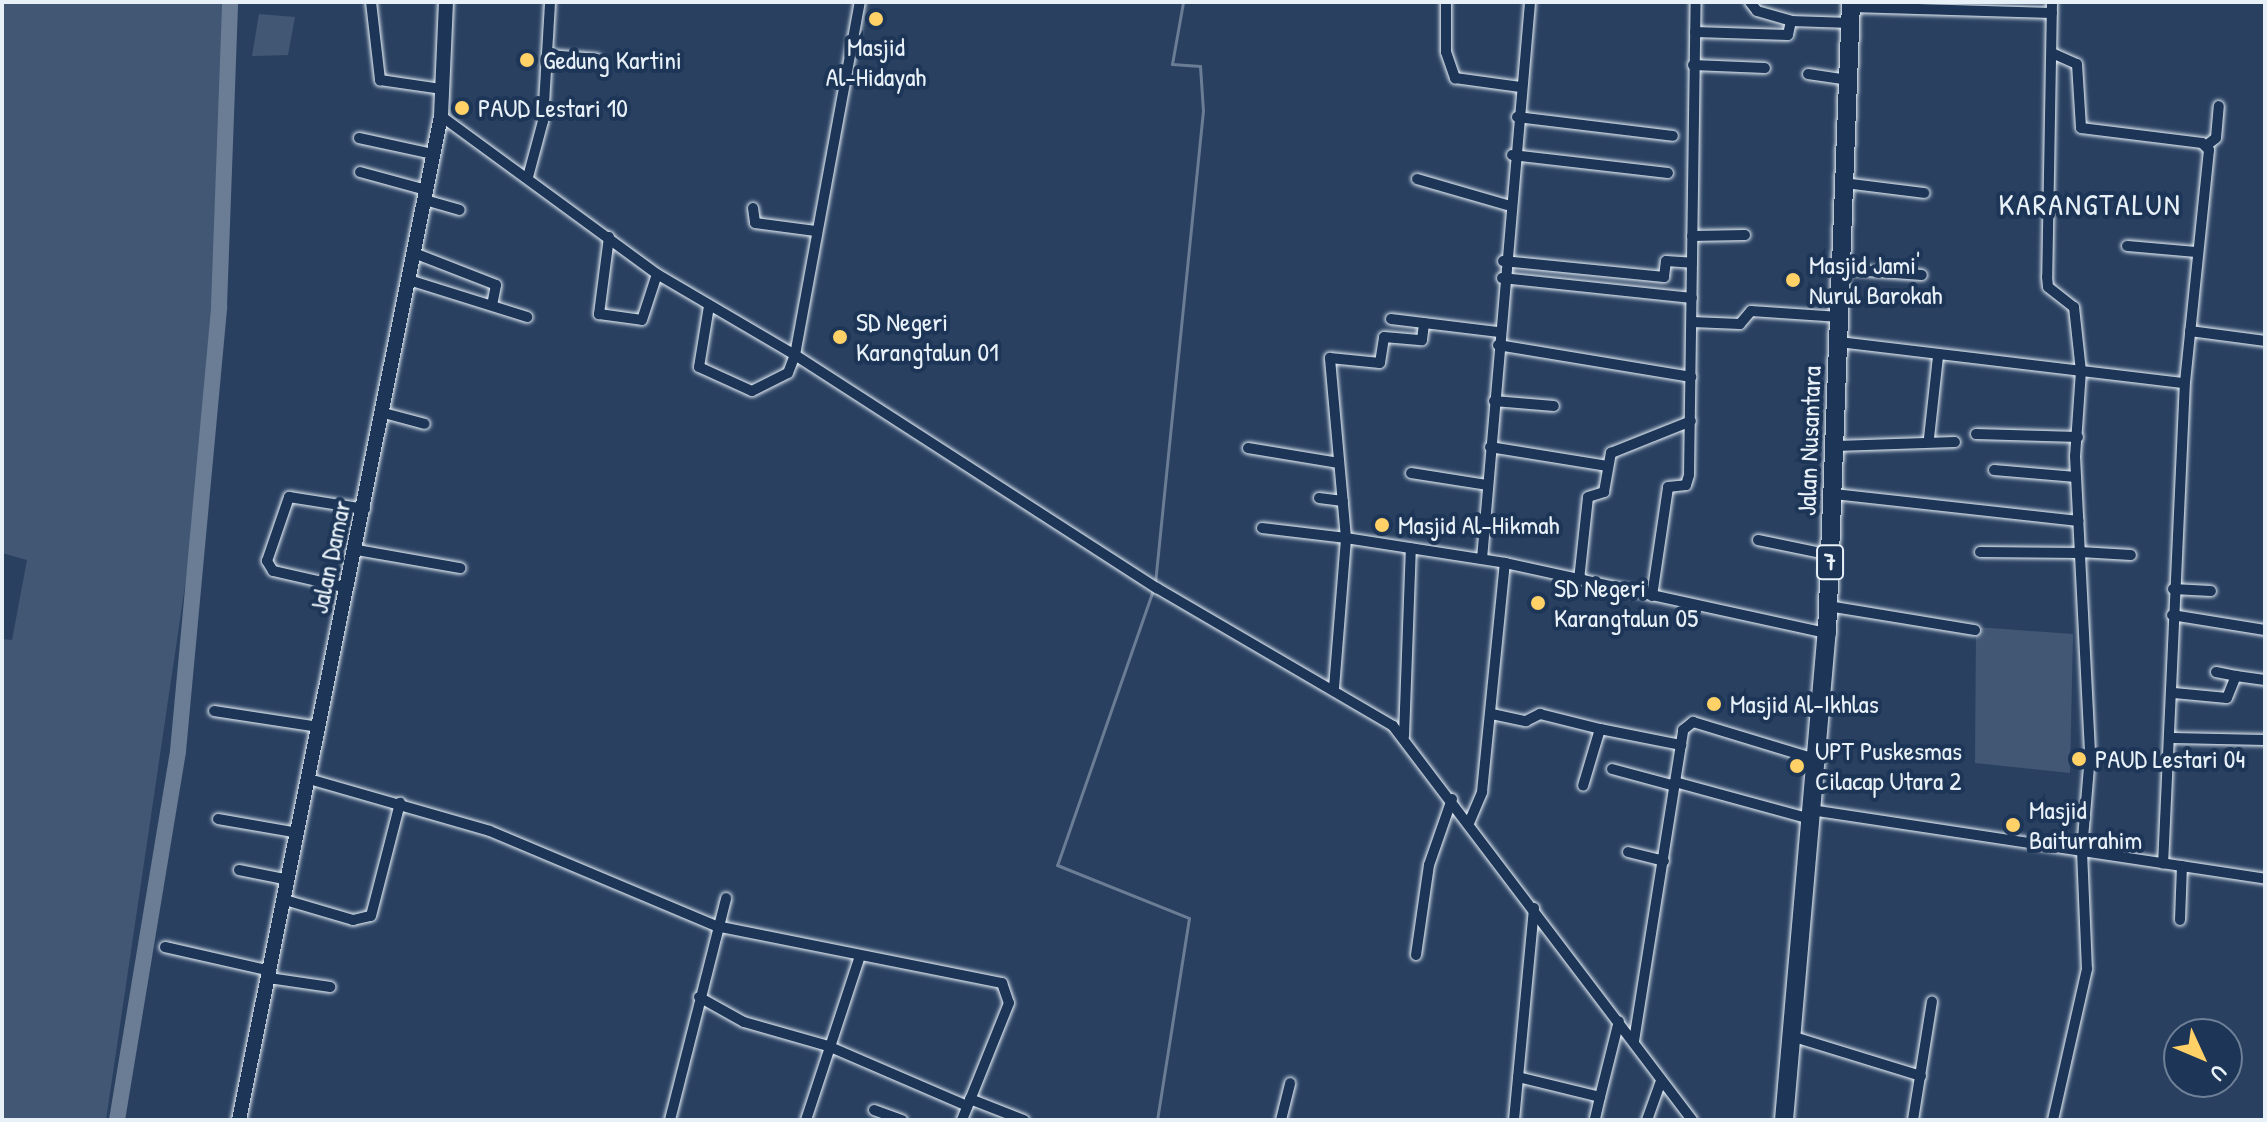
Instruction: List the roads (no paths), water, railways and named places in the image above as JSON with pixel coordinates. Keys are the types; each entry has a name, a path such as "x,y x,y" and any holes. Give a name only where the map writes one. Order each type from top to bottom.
{"highway":[{"name":"Jalan Nusantara","path":"1784,1120 1827,633 1850,11"}],"street":[{"path":"371,2 380,80 442,89"},
{"name":"Jalan Damar","path":"239,1120 357,550 441,116 446,2"},
{"path":"528,177 549,55 550,2"},
{"path":"709,306 696,357 704,371 752,391 783,377 795,355 815,231 860,2"},
{"path":"1446,2 1447,60 1458,81 1520,87"},
{"path":"1482,559 1507,205 1530,3 1517,2"},
{"path":"1652,596 1668,486 1689,482 1696,2"},
{"path":"1750,2 1757,11 1791,21 1850,11 1944,5 2052,7 2047,286 2074,307 2081,371 2076,477 2090,755 2082,851 2087,969 2053,1120"},
{"path":"1695,32 1788,35 1791,21"},
{"path":"2052,53 2077,64 2081,128 2207,145 2216,138 2219,106"},
{"path":"549,55 597,59"},
{"path":"1693,65 1765,68"},
{"path":"1808,74 1848,80"},
{"path":"441,116 657,274 795,355 1153,585 1334,688 1404,736 1692,1120"},
{"path":"1517,117 1673,136"},
{"path":"359,138 433,154"},
{"path":"2163,863 2173,738 2172,615 2185,383 2207,145"},
{"path":"1512,155 1668,173"},
{"path":"360,172 460,210"},
{"path":"1417,179 1507,205"},
{"path":"1844,183 1924,193"},
{"path":"753,208 755,223 815,231"},
{"path":"1692,236 1745,235"},
{"path":"609,237 601,316 642,320 657,274"},
{"path":"2127,246 2197,252"},
{"path":"414,253 496,285 492,305"},
{"path":"1503,261 1664,277 1666,261 1692,263"},
{"path":"1841,269 1922,275"},
{"path":"1502,278 1692,298"},
{"path":"409,280 527,317"},
{"path":"1692,322 1740,324 1751,311 1840,317"},
{"path":"1391,319 1499,332"},
{"path":"1334,688 1346,538 1330,358 1380,363 1384,337 1422,340 1424,323"},
{"path":"2190,331 2265,341"},
{"path":"1839,342 2185,383"},
{"path":"1498,345 1691,377"},
{"path":"1836,446 1919,447 1929,438 1938,356"},
{"path":"1494,401 1554,406"},
{"path":"384,413 425,424"},
{"path":"1579,580 1588,497 1604,492 1607,466 1619,445 1691,421"},
{"path":"1976,434 2078,437"},
{"path":"1929,438 1955,442"},
{"path":"1490,447 1607,466"},
{"path":"1248,448 1339,463"},
{"path":"1994,470 2076,477"},
{"path":"1411,473 1488,485"},
{"path":"1834,494 2079,521"},
{"path":"348,588 273,571 267,561 289,497 365,509"},
{"path":"1319,498 1343,501"},
{"path":"1262,528 1505,563 1827,633"},
{"path":"1758,540 1831,555"},
{"path":"1404,736 1411,548"},
{"path":"357,550 460,568"},
{"path":"1980,552 2131,555"},
{"path":"1469,823 1482,792 1505,563"},
{"path":"2173,589 2211,591"},
{"path":"1828,606 1975,630"},
{"path":"2172,615 2265,630"},
{"path":"2216,672 2265,680"},
{"path":"2174,693 2229,697 2236,676"},
{"path":"214,711 319,727"},
{"path":"1492,714 1526,721 1540,714 1681,745"},
{"path":"1634,1041 1681,745 1693,722 1815,759"},
{"path":"1583,786 1600,729"},
{"path":"2173,738 2265,740"},
{"path":"1612,769 1811,815 2265,879"},
{"path":"309,779 400,803 517,841 716,926 1009,990 962,1120"},
{"path":"1416,955 1429,865 1452,799"},
{"path":"285,900 353,920 371,916 400,803"},
{"path":"218,819 298,833"},
{"path":"1628,852 1664,861"},
{"path":"2180,920 2182,866"},
{"path":"239,870 289,880"},
{"path":"670,1120 716,926 726,898"},
{"path":"1514,1120 1534,908"},
{"path":"165,947 330,987"},
{"path":"806,1120 859,959"},
{"path":"699,997 744,1022 828,1046 968,1102 1024,1120"},
{"path":"1913,1120 1932,1002"},
{"path":"1595,1118 1619,1021"},
{"path":"1791,1036 1921,1076"},
{"path":"1518,1077 1600,1097"},
{"path":"1647,1120 1661,1081"},
{"path":"1281,1120 1290,1083"},
{"path":"874,1110 902,1120"}],"waterway":[{"path":"117,1120 178,751 219,306 230,2"},
{"path":"1155,583 1203,111 1200,66 1172,64 1183,2"},
{"path":"1153,590 1057,865 1189,918 1157,1120"}],"place":[{"name":"Masjid Al-Hidayah","path":"876,19"},
{"name":"Gedung Kartini","path":"527,60"},
{"name":"PAUD Lestari 10","path":"462,108"},
{"name":"Masjid Jami' Nurul Barokah","path":"1793,280"},
{"name":"SD Negeri Karangtalun 01","path":"840,337"},
{"name":"Masjid Al-Hikmah","path":"1382,525"},
{"name":"SD Negeri Karangtalun 05","path":"1538,603"},
{"name":"Masjid Al-Ikhlas","path":"1714,704"},
{"name":"PAUD Lestari 04","path":"2079,759"},
{"name":"UPT Puskesmas Cilacap Utara 2","path":"1797,766"},
{"name":"Masjid Baiturrahim","path":"2013,825"}],"district":[{"name":"KARANGTALUN","path":"2090,204"}]}
